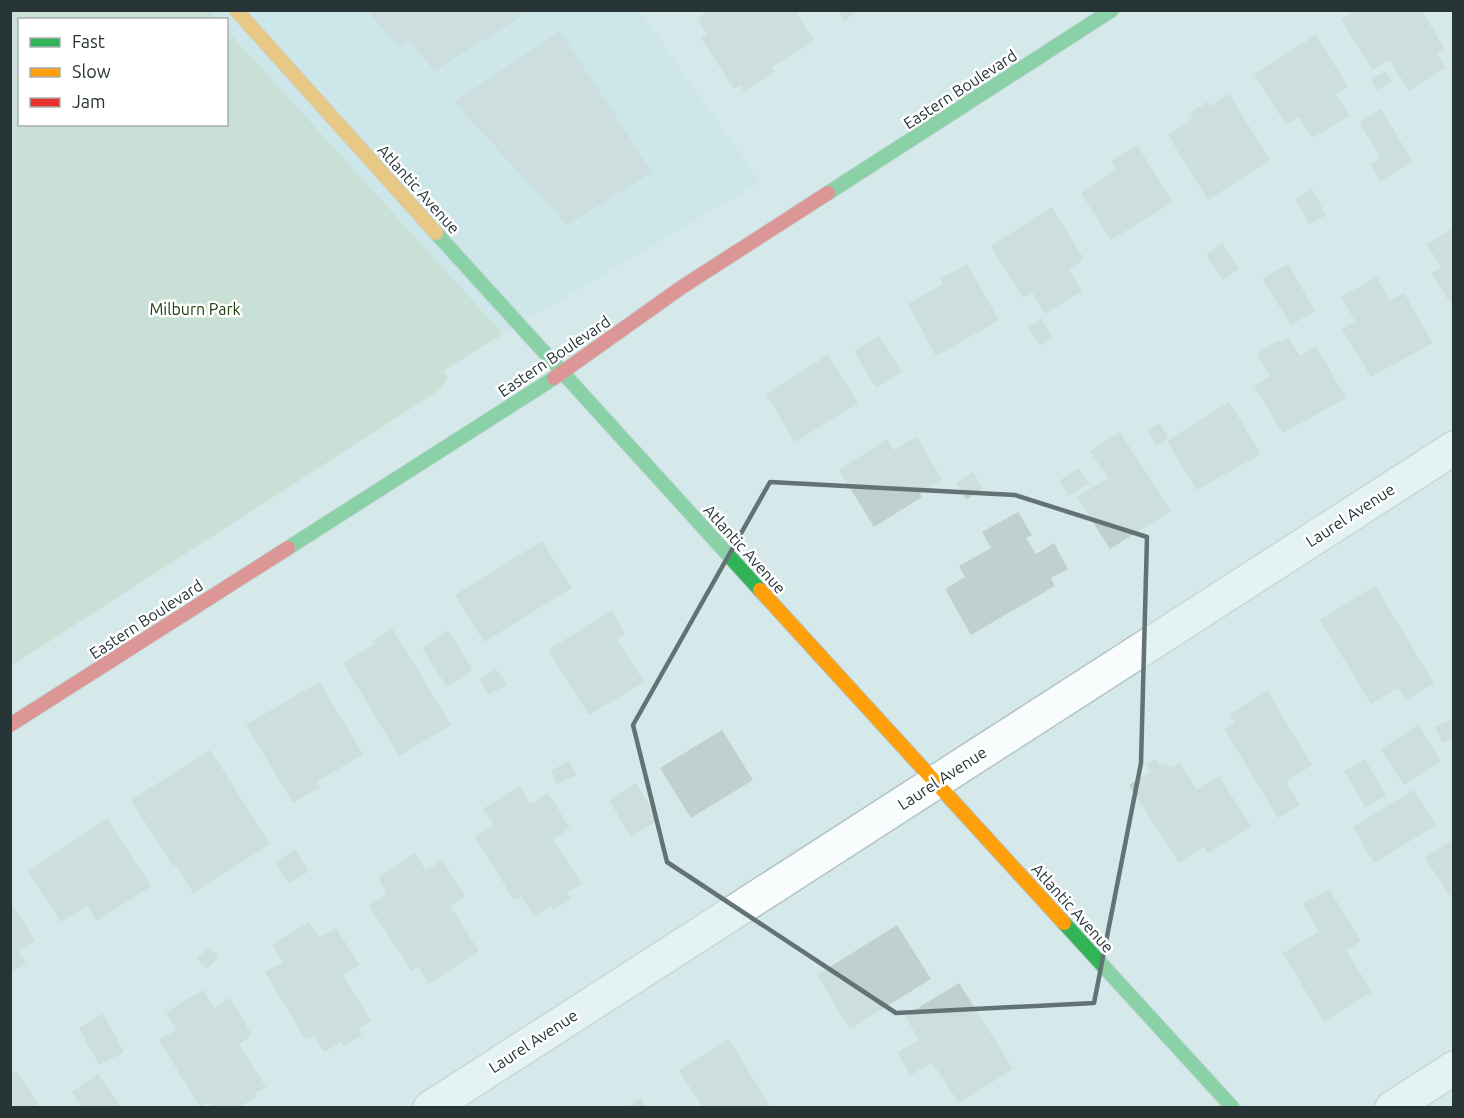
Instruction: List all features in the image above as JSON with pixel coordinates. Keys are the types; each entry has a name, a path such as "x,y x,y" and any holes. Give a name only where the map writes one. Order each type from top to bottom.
{"main road":[{"name":"Atlantic Avenue","path":"236,10 562,373 1233,1107"},
{"name":"Eastern Boulevard","path":"10,725 562,373 682,286 1112,10"}],"street":[{"name":"Laurel Avenue","path":"430,1107 1454,448"},
{"path":"1392,1107 1454,1068"}],"highlighted area":[{"path":"770,482 1015,495 1147,537 1141,763 1094,1003 896,1013 667,862 633,725"}],"shaded area":[{"path":"206,11 640,11 760,182 503,334 228,34 228,18 213,18"}],"green space":[{"name":"Milburn Park","path":"11,10 209,11 216,18 18,18 18,126 228,126 228,31 503,334 443,371 448,378 441,389 11,666"}],"building":[{"path":"367,10 518,10 522,16 434,71 410,41 399,48"},
{"path":"709,10 734,10 736,14 742,10 795,10 814,41 772,67 775,72 744,92 740,85 734,89 701,38 707,34 698,18"},
{"path":"838,10 860,10 844,21"},
{"path":"1357,10 1421,10 1445,49 1437,54 1445,68 1409,91 1390,60 1373,70 1341,20"},
{"path":"560,31 652,172 567,225 454,102"},
{"path":"1316,35 1348,87 1336,94 1349,116 1312,138 1299,117 1286,125 1254,74"},
{"path":"1386,71 1392,82 1377,90 1371,79"},
{"path":"1229,94 1270,160 1208,200 1168,135 1194,118 1190,113 1207,102 1210,106"},
{"path":"1381,109 1413,162 1380,181 1371,164 1381,158 1359,122"},
{"path":"1137,145 1173,202 1111,240 1081,193 1116,170 1111,161"},
{"path":"1312,189 1326,215 1309,224 1295,199"},
{"path":"1052,207 1084,259 1069,269 1082,291 1045,314 1032,292 1023,298 991,246"},
{"path":"1454,228 1454,309 1431,273 1441,267 1427,244"},
{"path":"1222,243 1239,268 1223,280 1206,255"},
{"path":"967,264 999,320 936,356 908,304 943,284 940,279"},
{"path":"1288,264 1315,311 1291,325 1262,279"},
{"path":"1377,277 1390,301 1404,293 1433,343 1371,377 1342,329 1355,321 1341,297"},
{"path":"1041,319 1053,337 1040,346 1028,328"},
{"path":"879,336 902,372 876,388 854,351"},
{"path":"1289,338 1300,356 1316,346 1346,398 1283,433 1254,386 1270,376 1256,354 1279,340 1281,343"},
{"path":"828,355 858,403 795,442 766,394"},
{"path":"1229,402 1261,454 1197,490 1167,441"},
{"path":"1160,423 1168,438 1156,446 1147,430"},
{"path":"1120,432 1171,511 1110,549 1077,497 1108,478 1090,451"},
{"path":"916,437 942,479 920,493 922,497 874,527 839,470 887,439 894,450"},
{"path":"1078,468 1089,483 1069,496 1059,481"},
{"path":"973,472 983,489 966,500 956,483"},
{"path":"1018,512 1032,535 1026,538 1036,554 1054,543 1068,569 1051,578 1055,586 971,635 945,589 965,577 959,566 991,548 982,532"},
{"path":"542,541 572,588 484,642 455,595"},
{"path":"1375,586 1434,683 1406,700 1398,688 1371,704 1320,620"},
{"path":"611,611 625,634 617,639 644,682 589,715 548,650"},
{"path":"392,628 451,725 399,756 343,663 374,644 372,641"},
{"path":"448,630 473,670 447,687 422,648"},
{"path":"496,669 507,684 489,695 479,679"},
{"path":"319,682 363,754 317,782 320,787 293,803 246,725"},
{"path":"1267,691 1312,765 1286,782 1300,805 1278,818 1224,729 1235,722 1230,714"},
{"path":"1454,718 1454,738 1443,743 1435,727"},
{"path":"1418,725 1441,761 1404,785 1381,749"},
{"path":"722,730 753,780 691,818 660,768"},
{"path":"210,750 270,844 193,893 131,800"},
{"path":"1156,759 1160,766 1166,763 1170,768 1179,763 1197,790 1219,776 1251,826 1208,853 1204,847 1179,863 1129,785 1151,772 1146,765"},
{"path":"1365,759 1386,795 1365,807 1344,771"},
{"path":"569,761 576,775 557,784 551,771"},
{"path":"636,783 658,820 631,837 609,800"},
{"path":"519,786 530,804 548,793 570,828 553,839 582,884 567,893 571,899 554,910 551,906 534,916 521,896 514,900 475,837 494,825 483,809"},
{"path":"1414,790 1436,825 1374,863 1353,827"},
{"path":"107,819 151,886 97,921 87,906 61,922 28,871"},
{"path":"1454,839 1454,901 1425,858"},
{"path":"295,849 309,871 289,884 275,863"},
{"path":"415,853 426,871 442,860 465,896 450,906 479,951 429,984 418,967 412,971 369,906 387,894 378,878"},
{"path":"1329,889 1361,941 1346,950 1372,992 1324,1022 1283,953 1319,931 1303,904"},
{"path":"10,902 35,940 18,951 26,963 10,973"},
{"path":"309,922 319,938 336,928 360,965 343,975 371,1021 358,1029 362,1035 343,1046 341,1042 324,1052 314,1035 306,1040 265,972 283,962 272,945"},
{"path":"897,925 931,979 850,1029 817,975"},
{"path":"209,947 219,957 207,969 197,959"},
{"path":"959,983 1013,1069 959,1103 932,1062 911,1075 897,1053 919,1040 905,1016"},
{"path":"203,990 214,1008 230,998 252,1035 239,1044 266,1087 255,1093 257,1096 238,1108 212,1108 208,1102 200,1107 159,1040 177,1030 166,1012"},
{"path":"103,1014 124,1052 99,1065 79,1028"},
{"path":"729,1039 771,1108 703,1108 679,1070"},
{"path":"16,1071 39,1104 34,1108 15,1108 10,1101 10,1076"},
{"path":"98,1074 122,1108 78,1108 81,1106 72,1092"},
{"path":"641,1098 647,1108 626,1108"}],"traffic: fast":[{"path":"828,193 1112,10"},
{"path":"436,233 760,590"},
{"path":"288,548 554,378"},
{"path":"1064,923 1233,1108"}],"traffic: slow":[{"path":"236,10 436,233"},
{"path":"760,590 1064,923"}],"traffic: jam":[{"path":"554,378 682,287 828,193"},
{"path":"10,725 288,548"}]}
